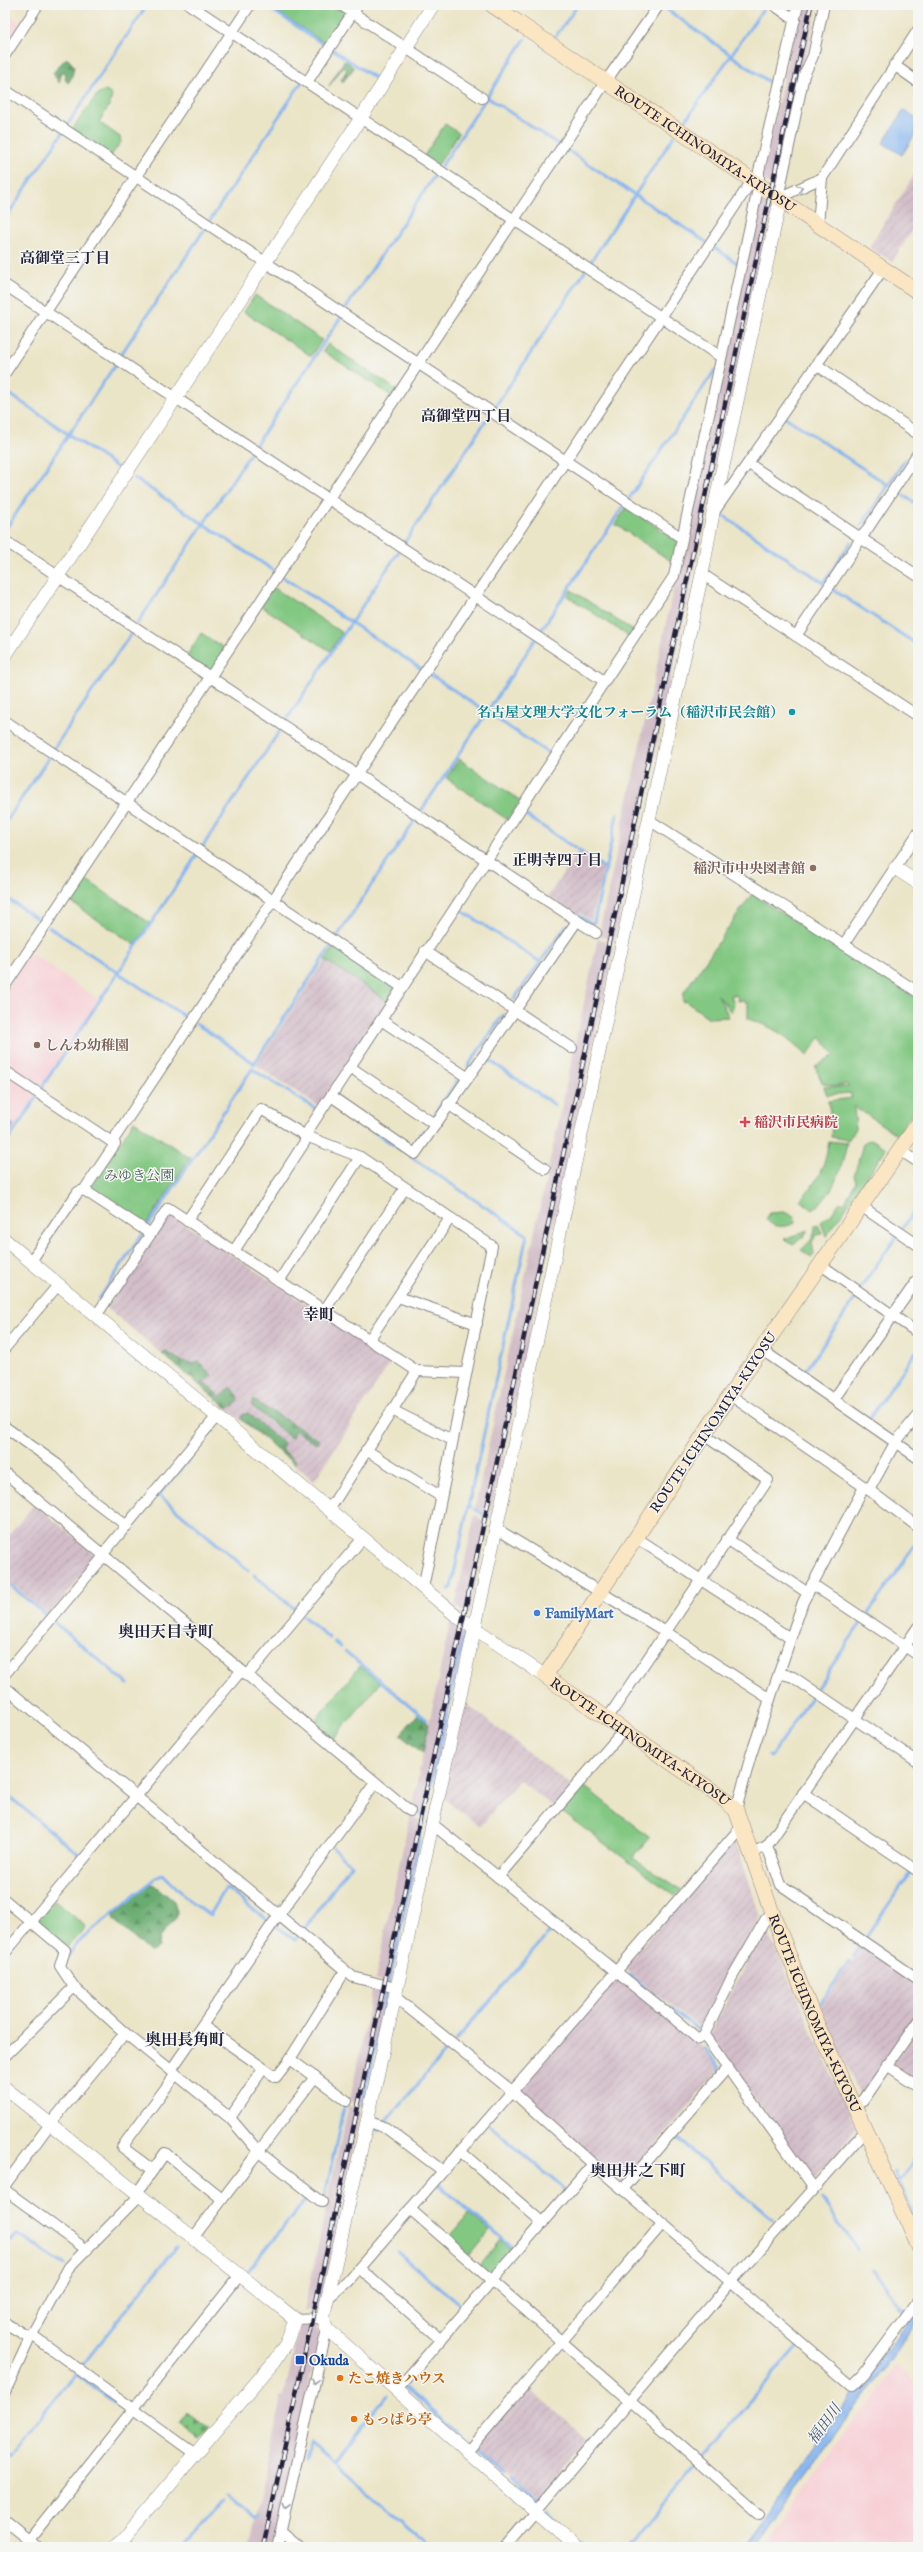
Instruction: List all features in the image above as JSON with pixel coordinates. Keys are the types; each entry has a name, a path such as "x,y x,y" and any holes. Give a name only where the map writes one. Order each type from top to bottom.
{"main road":[{"name":"ROUTE ICHINOMIYA-KIYOSU","path":"492,5 756,181 778,198 918,292"},
{"name":"ROUTE ICHINOMIYA-KIYOSU","path":"918,1124 730,1395 635,1537 545,1676 720,1796 736,1810 770,1910 811,2011 918,2245"}],"street":[{"path":"5,54 38,5"},
{"path":"190,5 720,357"},
{"path":"5,373 250,5"},
{"path":"341,5 355,9 406,48 482,98"},
{"path":"5,656 361,118 433,5"},
{"path":"5,986 606,81 659,5"},
{"path":"774,5 795,20"},
{"path":"234,1251 304,1143 306,1136 331,1096 402,987 674,576 756,181 798,5"},
{"path":"277,2547 325,2324 328,2298 702,574 713,513 778,210 778,198 804,75 813,56 824,5"},
{"path":"307,82 355,9"},
{"path":"818,225 822,178 918,30"},
{"path":"894,65 918,82"},
{"path":"5,90 266,262 418,365 682,538"},
{"path":"778,198 822,178"},
{"path":"112,1142 661,317 756,181"},
{"path":"713,513 749,464 883,268"},
{"path":"5,284 45,312 604,681"},
{"path":"817,365 918,434"},
{"path":"796,636 918,453"},
{"path":"749,464 918,576"},
{"path":"5,541 596,933"},
{"path":"702,574 918,716"},
{"path":"5,721 402,987"},
{"path":"649,820 918,992"},
{"path":"844,944 918,833"},
{"path":"895,868 918,883"},
{"path":"331,1096 415,1154 434,1124 577,921"},
{"path":"426,951 514,1011 572,1048"},
{"path":"381,1020 467,1077"},
{"path":"350,1067 434,1124"},
{"path":"5,1071 115,1144 84,1190 78,1192 31,1261"},
{"path":"448,1104 545,1169"},
{"path":"187,1220 261,1109 306,1136 360,1157 492,1246 440,1496 423,1588"},
{"path":"900,1150 918,1162"},
{"path":"279,1281 360,1157"},
{"path":"324,1311 405,1188"},
{"path":"84,1190 151,1234"},
{"path":"861,1206 918,1245"},
{"path":"96,1316 168,1208 417,1371 466,1374"},
{"path":"369,1340 450,1218"},
{"path":"5,1240 423,1588 473,1627 545,1676"},
{"path":"821,1265 918,1333"},
{"path":"834,1399 918,1279"},
{"path":"5,1348 59,1284"},
{"path":"398,1297 477,1324"},
{"path":"762,1350 918,1458"},
{"path":"329,1510 417,1371"},
{"path":"730,1395 866,1488 918,1527"},
{"path":"392,1410 452,1440"},
{"path":"736,1810 751,1755 790,1638 810,1588 866,1488 895,1443 918,1415"},
{"path":"5,1674 217,1416"},
{"path":"5,1427 58,1465 85,1494 127,1526"},
{"path":"607,1719 768,1480 704,1434"},
{"path":"366,1450 440,1496"},
{"path":"5,1472 244,1674 410,1811"},
{"path":"495,1528 666,1632 770,1699"},
{"path":"635,1537 790,1638"},
{"path":"5,1953 136,1796 363,1538"},
{"path":"727,1539 810,1588 918,1655"},
{"path":"751,1853 767,1846 918,1627"},
{"path":"779,1673 793,1677 918,1762"},
{"path":"5,1687 345,1971 353,1977 395,1992 512,2091 593,2164 852,2386 863,2375 918,2301"},
{"path":"498,1877 624,1730"},
{"path":"153,2170 122,2147 174,2072 202,2026 278,1916 376,1783"},
{"path":"803,1793 918,1871"},
{"path":"432,1823 698,2038 704,2035 731,1979 770,1910"},
{"path":"328,2298 359,2268 742,1826"},
{"path":"767,1846 781,1885 918,1979"},
{"path":"5,1900 65,1950 60,1966 74,1987 125,2033 230,2118 259,2152 322,2202"},
{"path":"202,2026 276,2077 290,2059 345,1971"},
{"path":"5,2056 74,1987"},
{"path":"853,2104 863,2101 918,2021"},
{"path":"5,2185 50,2124 125,2033"},
{"path":"704,2035 813,2187"},
{"path":"290,2059 348,2101"},
{"path":"888,2065 918,2086"},
{"path":"623,2189 728,2067"},
{"path":"230,2118 263,2069"},
{"path":"193,2238 315,2077"},
{"path":"5,2088 295,2319 325,2324 397,2390 576,2547"},
{"path":"367,2122 386,2128 443,2171"},
{"path":"505,2547 629,2400 813,2187 865,2131"},
{"path":"460,2151 543,2223"},
{"path":"5,2392 31,2337 70,2267 138,2194 165,2153 222,2199"},
{"path":"397,2390 593,2164"},
{"path":"5,2190 87,2250"},
{"path":"410,2209 759,2514"},
{"path":"467,2452 662,2223"},
{"path":"359,2268 441,2340"},
{"path":"29,2540 240,2275"},
{"path":"116,2547 273,2363 286,2344 295,2319"},
{"path":"5,2323 31,2337 134,2408 196,2454"},
{"path":"5,2521 37,2547"},
{"path":"280,2531 299,2547"}],"shaded area":[{"path":"800,5 817,5 776,188 763,179 762,175"},
{"path":"5,13 22,24 5,49"},
{"path":"918,169 918,221 892,262 869,247"},
{"path":"759,191 773,201 614,943 599,934"},
{"path":"578,852 604,869 591,920 580,913 578,916 548,896"},
{"path":"598,938 614,947 490,1516 475,1508"},
{"name":"しんわ幼稚園","path":"30,953 99,1000 5,1142 5,991"},
{"path":"325,960 388,1001 318,1106 256,1065"},
{"path":"169,1214 392,1360 314,1481 107,1308"},
{"path":"35,1504 97,1557 49,1615 5,1578 5,1540"},
{"path":"475,1514 488,1524 469,1614 467,1615 455,1605"},
{"path":"453,1621 464,1629 424,1814 412,1806 450,1622"},
{"path":"464,1702 573,1787 555,1808 519,1780 480,1827 443,1797"},
{"path":"410,1814 422,1822 388,1983 375,1980"},
{"path":"735,1839 760,1916 702,2029 623,1968"},
{"path":"765,1926 857,2129 814,2180 709,2035"},
{"path":"863,1945 918,1982 918,2015 861,2097 819,2008"},
{"path":"618,1975 692,2037 720,2069 623,2183 517,2092"},
{"path":"373,1987 386,1990 361,2108 350,2100"},
{"path":"918,2028 918,2084 893,2063"},
{"path":"348,2105 361,2113 319,2309 304,2311"},
{"path":"299,2326 316,2326 320,2332 273,2547 250,2547 281,2397 284,2398"},
{"path":"895,2364 918,2386 918,2547 761,2547 855,2419 875,2397"},
{"path":"526,2386 589,2440 537,2502 473,2447"}],"green space":[{"path":"267,5 335,5 346,12 326,44"},
{"path":"65,59 68,59 74,66 72,77 68,83 65,79 66,73 62,72 59,83 53,73"},
{"path":"344,61 348,62 354,68 343,82 341,80 347,69 343,67 329,86"},
{"path":"105,90 112,95 110,104 99,122 120,137 121,142 110,157 71,131 96,96"},
{"path":"445,124 459,133 438,165 424,156"},
{"path":"255,295 322,340 311,356 244,312"},
{"path":"328,344 397,390 393,397 323,351"},
{"path":"627,507 678,541 674,563 615,524"},
{"path":"273,587 342,633 330,651 261,606"},
{"path":"571,590 634,631 630,637 567,596"},
{"path":"201,633 226,649 212,670 206,671 186,657"},
{"path":"459,759 521,801 508,820 446,778"},
{"path":"81,876 150,923 135,945 66,899"},
{"path":"752,894 918,999 918,1105 897,1135 854,1106 856,1129 848,1140 831,1137 832,1124 828,1101 852,1098 850,1093 827,1095 824,1087 849,1087 848,1084 837,1086 823,1084 815,1067 835,1055 820,1037 807,1056 780,1033 765,1025 748,1019 748,1004 743,1000 738,1001 737,995 731,995 734,1005 731,1012 718,995 729,1017 709,1018 685,1001 683,1002 684,992"},
{"path":"336,944 397,989 389,1002 325,960"},
{"name":"みゆき公園","path":"134,1121 190,1158 145,1227 88,1191"},
{"path":"873,1140 886,1149 826,1237 821,1222 831,1215 839,1203 845,1202 856,1181 854,1176 863,1144 866,1141"},
{"path":"829,1141 847,1143 840,1171 832,1188 820,1204 813,1210 800,1200 812,1186 820,1173"},
{"path":"784,1212 794,1216 795,1223 788,1226 775,1226 766,1219 770,1213"},
{"path":"818,1224 822,1234 817,1235 812,1242 814,1254 811,1257 801,1250 811,1240 815,1226"},
{"path":"808,1230 804,1236 793,1245 784,1239"},
{"path":"166,1352 181,1361 194,1364 198,1361 212,1375 204,1383 221,1397 230,1387 239,1396 237,1403 227,1408 162,1354"},
{"path":"253,1400 319,1440 318,1443 314,1443 295,1430 291,1438 251,1405"},
{"path":"248,1413 284,1444 281,1449 296,1462 294,1464 241,1419 242,1415"},
{"path":"360,1666 380,1683 332,1741 312,1724"},
{"path":"418,1714 429,1724 423,1753 400,1735"},
{"path":"584,1786 650,1838 632,1858 681,1890 675,1896 562,1812"},
{"path":"153,1884 174,1901 177,1911 176,1917 160,1937 159,1947 154,1951 149,1952 114,1920 113,1916 147,1886"},
{"path":"55,1900 86,1927 68,1946 36,1923"},
{"path":"469,2213 490,2231 468,2257 447,2239"},
{"path":"501,2240 511,2249 489,2275 479,2267"},
{"path":"188,2412 209,2428 199,2439 179,2424"}],"water":[{"path":"904,110 918,119 918,130 902,155 883,143"},
{"path":"5,1120 14,1125 5,1138"},
{"path":"897,2306 906,2310 918,2309 918,2320 881,2374 752,2547 743,2547 850,2399 855,2391 853,2390 854,2387 857,2389 856,2386 878,2363 908,2322"}],"waterway":[{"path":"66,127 147,5"},
{"path":"265,5 326,46"},
{"path":"556,36 578,5"},
{"path":"685,121 766,5"},
{"path":"662,6 776,87"},
{"path":"441,167 525,39"},
{"path":"332,49 375,78"},
{"path":"209,222 301,83"},
{"path":"487,97 559,145"},
{"path":"5,219 63,132"},
{"path":"588,266 674,136"},
{"path":"564,148 706,242"},
{"path":"344,311 437,172"},
{"path":"120,356 206,227"},
{"path":"712,246 737,263"},
{"path":"493,410 585,271"},
{"path":"255,446 341,317"},
{"path":"5,530 117,362"},
{"path":"628,500 715,370"},
{"path":"5,391 118,468"},
{"path":"403,545 489,416"},
{"path":"785,417 888,485"},
{"path":"137,624 252,451"},
{"path":"861,526 905,460"},
{"path":"134,478 276,572"},
{"path":"897,491 918,505"},
{"path":"538,635 624,505"},
{"path":"721,514 824,583"},
{"path":"824,583 851,542"},
{"path":"285,722 399,551"},
{"path":"281,576 423,670"},
{"path":"832,589 918,645"},
{"path":"53,750 132,632"},
{"path":"421,811 535,640"},
{"path":"428,673 551,755"},
{"path":"201,849 279,732"},
{"path":"5,823 50,756"},
{"path":"521,812 606,869"},
{"path":"579,916 591,923 594,922 617,815"},
{"path":"336,938 415,820"},
{"path":"40,1090 198,853"},
{"path":"5,897 42,922"},
{"path":"458,908 540,962"},
{"path":"514,999 566,926"},
{"path":"49,927 190,1020"},
{"path":"254,1064 333,943"},
{"path":"468,1066 503,1015"},
{"path":"195,1023 254,1063"},
{"path":"486,1058 555,1105"},
{"path":"148,1226 252,1069 316,1109"},
{"path":"435,1113 457,1081"},
{"path":"5,1145 37,1097"},
{"path":"333,1104 401,1150"},
{"path":"415,1142 424,1130"},
{"path":"411,1157 527,1235 468,1507"},
{"path":"901,1230 918,1206"},
{"path":"99,1299 142,1234"},
{"path":"861,1287 897,1236"},
{"path":"804,1373 857,1296"},
{"path":"869,1419 918,1349"},
{"path":"198,1448 215,1427"},
{"path":"157,1497 191,1457"},
{"path":"159,1495 248,1570"},
{"path":"449,1589 451,1588 468,1507 471,1507"},
{"path":"475,1509 489,1518"},
{"path":"867,1615 918,1541"},
{"path":"254,1575 297,1611"},
{"path":"5,1581 47,1616"},
{"path":"303,1616 329,1638"},
{"path":"817,1688 863,1620"},
{"path":"54,1622 128,1684"},
{"path":"424,1818 465,1630"},
{"path":"334,1642 340,1647"},
{"path":"345,1651 427,1720"},
{"path":"5,1681 10,1675"},
{"path":"769,1756 771,1757 813,1694"},
{"path":"5,1793 81,1856"},
{"path":"412,1808 424,1816"},
{"path":"389,1983 423,1823"},
{"path":"304,1929 351,1865 333,1848"},
{"path":"865,1939 912,1870"},
{"path":"67,1957 78,1943 89,1933 144,1887 163,1874 194,1905 210,1915 226,1888 269,1922"},
{"path":"276,1926 295,1940 297,1938"},
{"path":"455,2041 555,1926"},
{"path":"853,1956 861,1944"},
{"path":"606,1958 616,1965"},
{"path":"818,2006 849,1962"},
{"path":"629,1975 663,2003"},
{"path":"362,2108 387,1990"},
{"path":"670,2008 698,2030"},
{"path":"383,2125 451,2045"},
{"path":"704,2048 721,2069 720,2071"},
{"path":"325,2197 344,2104"},
{"path":"489,2125 565,2190"},
{"path":"372,2129 380,2129"},
{"path":"674,2135 773,2220"},
{"path":"898,2180 901,2179 918,2154"},
{"path":"894,2172 918,2225"},
{"path":"438,2184 514,2249"},
{"path":"248,2271 309,2196"},
{"path":"822,2199 858,2250"},
{"path":"5,2236 12,2241 17,2234 65,2265"},
{"path":"82,2366 176,2247"},
{"path":"398,2253 463,2307"},
{"path":"873,2270 901,2309"},
{"path":"701,2459 799,2344"},
{"path":"5,2453 9,2456 75,2374 124,2409"},
{"path":"404,2387 470,2445"},
{"path":"333,2463 387,2395"},
{"path":"305,2458 310,2443 423,2541"},
{"path":"474,2449 501,2472"},
{"path":"626,2547 697,2463"},
{"path":"508,2478 536,2504"},
{"path":"228,2496 255,2519 258,2516"},
{"path":"185,2547 224,2502"},
{"path":"544,2511 570,2533"},
{"path":"581,2543 586,2547"},
{"path":"426,2544 429,2547"}],"railway":[{"path":"263,2547 811,5"}],"place":[{"name":"名古屋文理大学文化フォーラム（稲沢市民会館）","path":"792,712"},
{"name":"稲沢市中央図書館","path":"813,868"},
{"name":"しんわ幼稚園","path":"37,1045"},
{"name":"稲沢市民病院","path":"745,1122"},
{"name":"FamilyMart","path":"537,1613"},
{"name":"Okuda","path":"300,2360"},
{"name":"たこ焼きハウス","path":"340,2378"},
{"name":"もっぱら亭","path":"354,2419"}],"district":[{"name":"高御堂三丁目","path":"65,258"},
{"name":"高御堂四丁目","path":"466,416"},
{"name":"正明寺四丁目","path":"557,860"},
{"name":"幸町","path":"319,1314"},
{"name":"奥田天目寺町","path":"166,1631"},
{"name":"奥田長角町","path":"185,2039"},
{"name":"奥田井之下町","path":"638,2170"}],"water label":[{"name":"福田川","path":"824,2424"}]}
